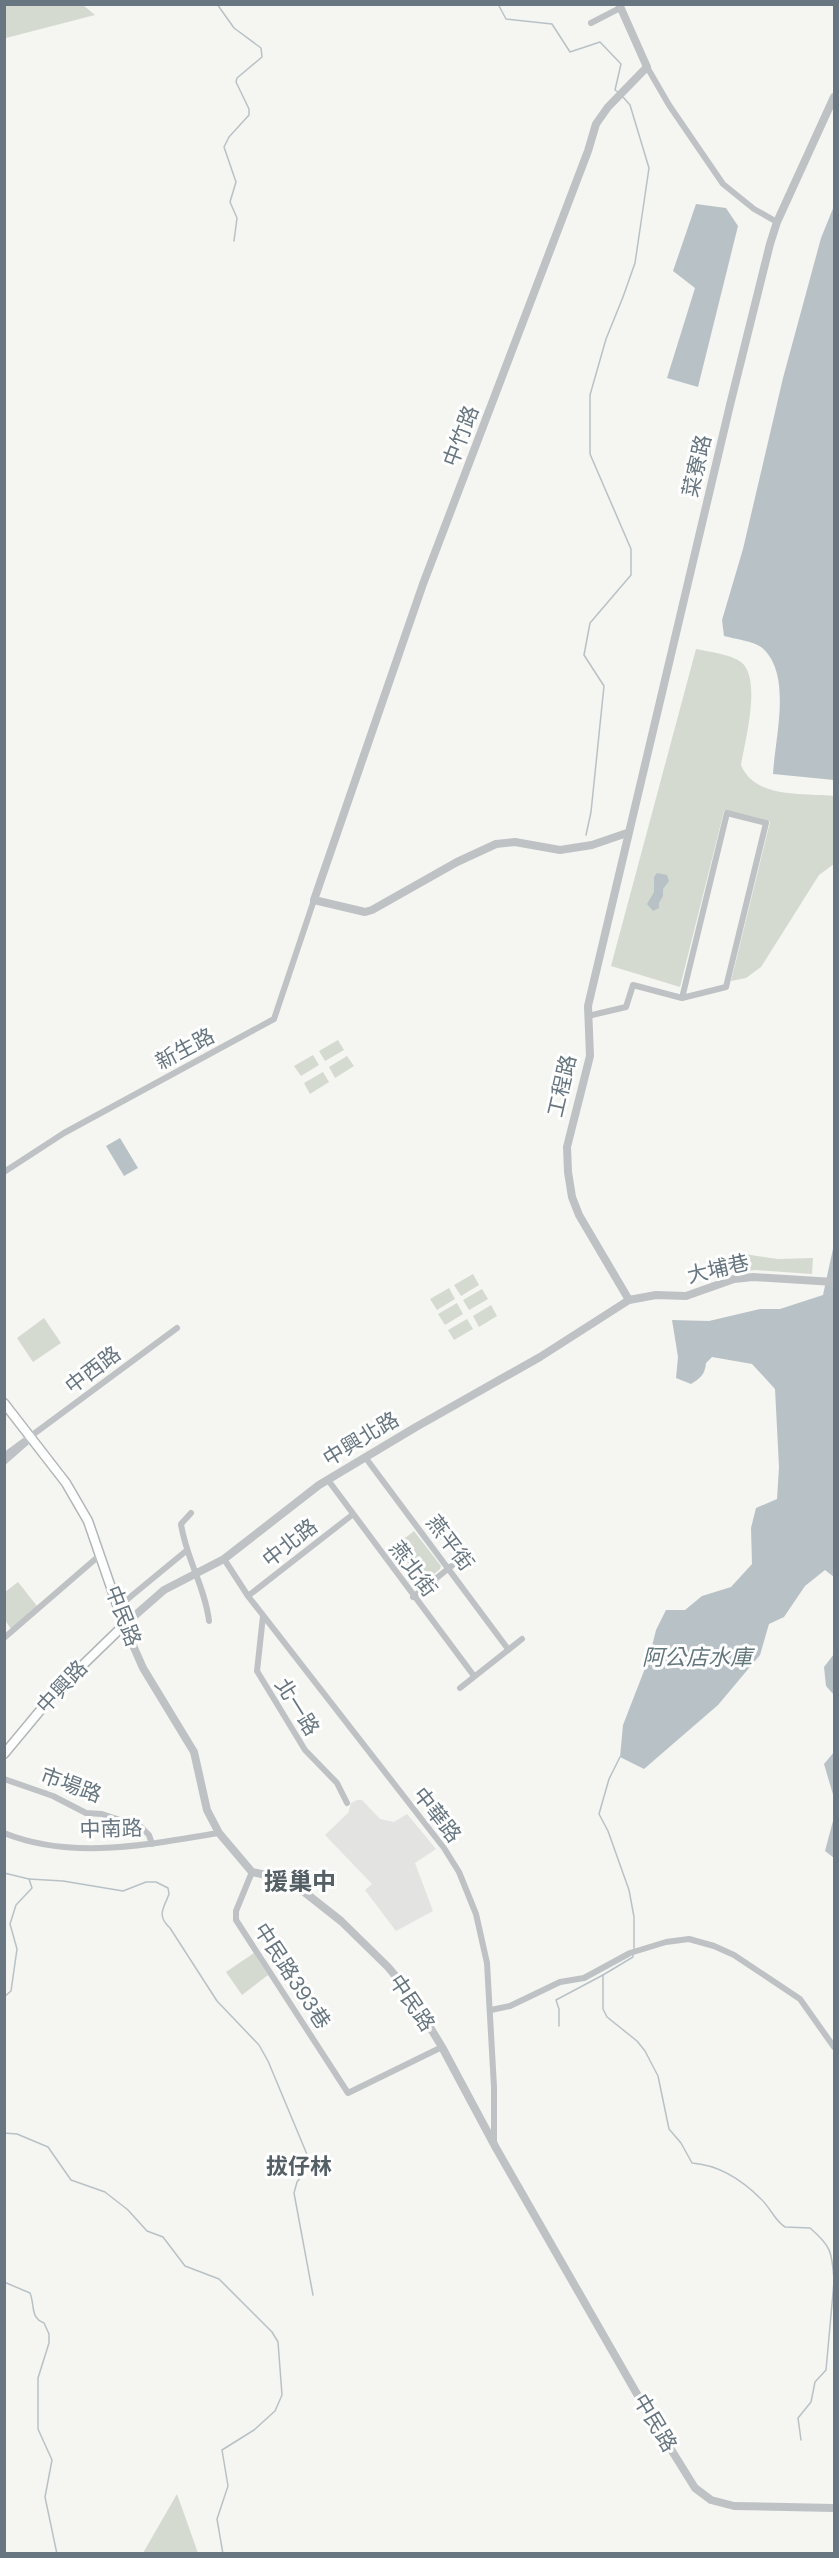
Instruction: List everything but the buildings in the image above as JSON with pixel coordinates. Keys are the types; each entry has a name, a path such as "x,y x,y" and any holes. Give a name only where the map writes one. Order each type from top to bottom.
{"main road":[{"name":"中民路","path":"4,1403 66,1483 88,1521 124,1625"},
{"name":"中民路","path":"4,1412 23,1436 30,1438"},
{"name":"中興路","path":"4,1754 58,1689 124,1625"}],"street":[{"path":"591,23 620,6 647,67 669,105 723,184 777,222"},
{"name":"中竹路","path":"314,900 423,584 588,151 596,124 612,101 647,67"},
{"name":"菜寮路","path":"627,833 730,405 777,222 834,97"},
{"path":"588,1016 626,1007 633,984 682,998 726,987 766,823 727,813 682,998"},
{"path":"314,900 365,912 457,862 496,844 515,842 560,850 609,840 627,833"},
{"name":"工程路","path":"627,833 590,995 588,1016 590,1056 567,1146 572,1197 579,1215 629,1300"},
{"name":"新生路","path":"4,1172 64,1133 274,1019 314,900"},
{"name":"大埔巷","path":"629,1300 656,1295 686,1296 734,1279 753,1276 834,1282"},
{"name":"中興北路","path":"124,1625 164,1590 224,1559 328,1480 540,1357 629,1300"},
{"name":"中西路","path":"4,1456 177,1328"},
{"name":"中西路","path":"4,1462 22,1449 30,1438"},
{"name":"燕平街","path":"365,1457 508,1649"},
{"name":"燕北街","path":"328,1480 474,1676"},
{"path":"191,1513 181,1524 186,1551 206,1599 209,1622"},
{"name":"中北路","path":"248,1596 352,1515"},
{"path":"118,1607 186,1551"},
{"path":"4,1638 100,1555"},
{"path":"413,1597 464,1556"},
{"name":"中華路","path":"224,1559 248,1596 444,1848 459,1872 483,1938 491,2010 494,2143"},
{"name":"北一路","path":"263,1615 257,1671 305,1750 338,1783 347,1803"},
{"name":"中民路","path":"124,1625 142,1668 194,1752 207,1810 219,1833 252,1872 284,1877 294,1882 348,1926 408,1991 641,2401 698,2491 711,2500 734,2506 834,2508"},
{"path":"460,1688 522,1639"},
{"name":"市場路","path":"4,1779 53,1796 86,1813 102,1814 141,1827 152,1844"},
{"name":"中南路","path":"4,1833 43,1844 110,1848 219,1833"},
{"name":"中民路393巷","path":"252,1872 236,1911 236,1920 348,2093 442,2048"},
{"path":"491,2010 510,2006 560,1982 584,1978 630,1953 666,1942 689,1939 734,1955 800,1999 834,2047"}],"shaded area":[{"path":"4,5 83,5 95,15 6,38"},
{"path":"696,649 731,657 741,662 747,670 751,696 741,765 748,776 757,784 769,789 795,794 834,796 834,864 819,875 761,967 746,978 731,981 770,822 724,811 680,987 611,966"},
{"path":"338,1040 344,1050 325,1061 319,1051"},
{"path":"313,1055 319,1065 301,1076 294,1066"},
{"path":"347,1056 354,1066 335,1078 329,1067"},
{"path":"323,1072 329,1082 310,1094 304,1083"},
{"path":"744,1254 778,1259 813,1258 812,1274 755,1270 737,1272 741,1256"},
{"path":"473,1274 479,1285 461,1296 454,1285"},
{"path":"449,1288 455,1299 437,1310 430,1299"},
{"path":"482,1289 488,1299 469,1310 463,1300"},
{"path":"457,1303 463,1314 445,1325 438,1314"},
{"path":"491,1305 497,1316 479,1327 473,1316"},
{"path":"44,1318 61,1343 33,1362 17,1338"},
{"path":"467,1319 473,1329 454,1340 448,1330"},
{"path":"414,1531 441,1566 423,1583 395,1546"},
{"path":"18,1582 37,1606 11,1629 5,1620 5,1592"},
{"path":"362,1800 380,1819 394,1822 407,1814 436,1849 415,1863 433,1911 396,1931 365,1890 372,1884 325,1835 348,1813 351,1803"},
{"path":"254,1953 268,1975 242,1995 226,1972"},
{"path":"177,2494 198,2553 143,2553"}],"water":[{"path":"696,204 726,208 738,226 698,387 667,378 695,288 673,271"},
{"path":"834,206 834,780 773,774 780,706 777,673 771,658 761,647 724,636 722,620 743,549 783,378 821,238"},
{"path":"657,873 667,875 669,881 663,889 659,908 653,911 647,904 654,892 654,877"},
{"path":"120,1138 138,1168 124,1176 106,1146"},
{"name":"阿公店水庫","path":"834,1244 834,1577 825,1570 805,1586 784,1617 769,1624 760,1655 718,1705 644,1769 620,1757 623,1725 649,1658 656,1630 666,1610 685,1610 702,1596 731,1587 752,1564 751,1528 756,1508 777,1499 779,1467 775,1389 752,1364 712,1357 706,1363 702,1375 691,1384 676,1378 678,1357 672,1320 709,1321 760,1309 780,1309 823,1295"},
{"path":"834,1654 834,1695 826,1686 824,1667"},
{"path":"834,1752 834,1798 824,1764"},
{"path":"834,1817 834,1858 825,1851"}],"waterway":[{"path":"217,4 234,28 261,48 262,57 237,78 236,82 249,109 249,115 229,137 224,147 236,182 230,202 237,218 234,241"},
{"path":"498,4 506,19 552,24 570,52 600,42 621,64 615,90 618,92"},
{"path":"586,835 591,812 604,686 584,655 590,623 631,575 631,549 590,454 590,395 606,339 635,263 649,168 630,105 623,97"},
{"path":"620,1757 609,1779 599,1814 608,1831 629,1890 634,1917 634,1949"},
{"path":"4,1873 29,1879 32,1888 16,1905 10,1924 17,1949 11,1991 4,1997"},
{"path":"29,1879 63,1881 123,1891 146,1882 156,1882 168,1888 169,1894 162,1911 163,1919 217,2001 259,2045 268,2061 311,2164 297,2182 294,2193 313,2295"},
{"path":"633,1954 633,1957 603,1975 603,2009 607,2017 637,2041 645,2051 658,2076 669,2129 681,2143 692,2163 721,2170 738,2180 761,2199 785,2227 810,2228 817,2234 829,2250 834,2279"},
{"path":"559,2026 559,2009 556,2000 603,1975"},
{"path":"4,2133 17,2134 48,2147 71,2180 105,2192 128,2210 147,2231 163,2237 185,2266 219,2279 272,2332 278,2342 282,2395 275,2411 254,2430 222,2450 228,2486 217,2519 223,2554"},
{"path":"312,2164 327,2171"},
{"path":"4,2282 30,2293 35,2314 44,2323 49,2334 49,2343 38,2378 38,2429 52,2460 45,2497 57,2554"},
{"path":"801,2440 798,2418 811,2402 815,2382 826,2370 834,2282"}],"district":[{"name":"援巢中","path":"300,1882"},
{"name":"拔仔林","path":"299,2166"}]}
